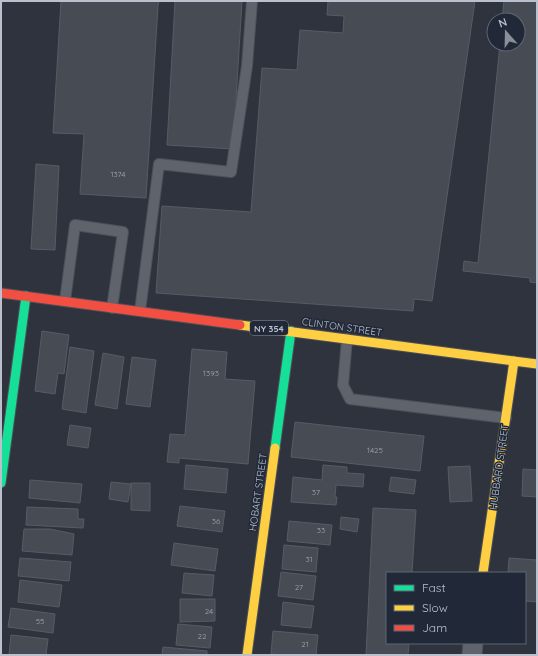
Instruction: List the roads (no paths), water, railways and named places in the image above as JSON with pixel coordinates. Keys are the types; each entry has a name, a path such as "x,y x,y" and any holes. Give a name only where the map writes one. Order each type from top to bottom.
{"street":[{"name":"CLINTON STREET","path":"1,293 537,364"},
{"path":"1,483 26,296"},
{"name":"HOBART STREET","path":"247,655 291,331"},
{"name":"HUBBARD STREET","path":"484,572 514,361"},
{"path":"472,655 474,644"}],"lane":[{"path":"140,311 159,164 231,172 247,66 252,1"},
{"path":"65,301 75,225 123,232 112,308"},
{"path":"347,339 343,385 350,398 506,418"}]}
